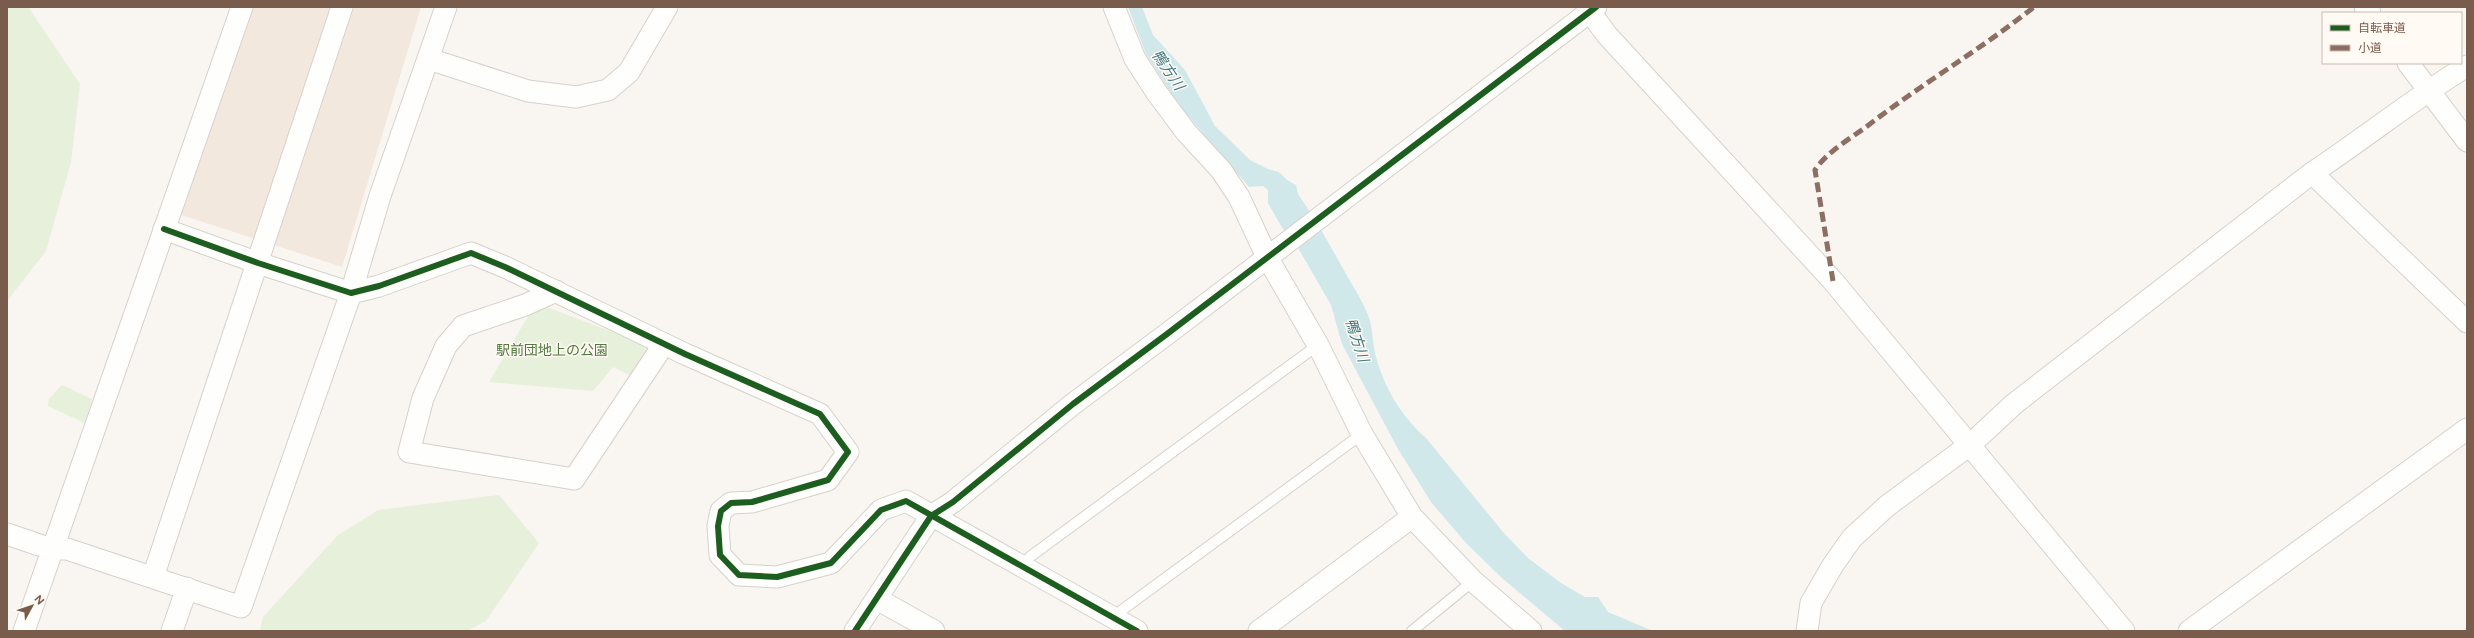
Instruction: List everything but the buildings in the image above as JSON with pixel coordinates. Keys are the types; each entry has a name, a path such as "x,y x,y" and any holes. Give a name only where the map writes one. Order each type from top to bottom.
{"street":[{"path":"24,631 242,7"},
{"path":"153,577 342,7"},
{"path":"7,534 52,549 67,549 241,607 351,293 380,196 446,7"},
{"path":"429,59 528,91 576,97 608,90 629,72 667,7"},
{"path":"1114,7 1135,59 1170,110 1221,170 1275,250 1318,345 1362,434 1412,517 1473,581 1531,631"},
{"path":"855,631 931,516 953,502 1073,404 1593,9 1607,35 1834,281 1971,444 2124,631"},
{"path":"2409,64 2427,91 2467,140"},
{"path":"1807,631 1811,603 1833,565 1852,538 1887,506 1971,444 2014,404 2312,173 2427,91 2467,66"},
{"path":"2312,173 2467,322"},
{"path":"164,229 258,263 351,293 379,286 470,253 556,291 748,384 820,414 848,452 828,480 752,502 731,503 721,511 718,526 720,555 739,575 777,577 831,563 881,510 906,501 1137,631"},
{"path":"556,291 525,305 463,326 446,346 423,398 409,452 574,479 664,344"},
{"path":"2189,631 2467,429"},
{"path":"1259,631 1412,517"},
{"path":"172,631 187,588"},
{"path":"877,599 934,631"}],"lane":[{"path":"1021,566 1031,556 1318,345"},
{"path":"1117,620 1122,610 1362,434"},
{"path":"1412,631 1473,581"}],"shaded area":[{"path":"248,7 421,7 342,267 175,213"}],"green space":[{"path":"7,7 28,7 80,84 71,162 46,251 7,301"},
{"name":"駅前団地上の公園","path":"536,303 650,346 638,379 613,367 593,391 489,382"},
{"path":"62,385 92,399 85,423 48,406 49,399"},
{"path":"499,495 539,543 486,621 467,631 260,631 263,617 337,536 378,510"}],"water":[{"name":"鴨方川","path":"1128,7 1142,7 1153,35 1185,70 1215,126 1250,160 1268,169 1279,172 1287,180 1296,185 1298,194 1363,304 1370,320 1378,365 1394,400 1503,532 1528,558 1561,583 1585,597 1598,597 1608,612 1653,631 1565,631 1502,578 1466,543 1431,502 1398,449 1342,344 1331,305 1297,246 1281,226 1268,203 1268,190 1263,186 1249,187 1178,104 1146,54"}],"marked path":[{"path":"1833,281 1815,170 1838,147 1907,97 1993,38 2034,7"}],"cycle path":[{"path":"855,631 931,516 953,502 1073,404 1596,7"},
{"path":"164,229 258,263 351,293 379,286 471,253 505,267 685,354 820,414 848,452 828,480 752,502 731,503 721,511 718,526 720,555 739,575 777,577 831,563 881,510 906,501 1137,631"}]}
